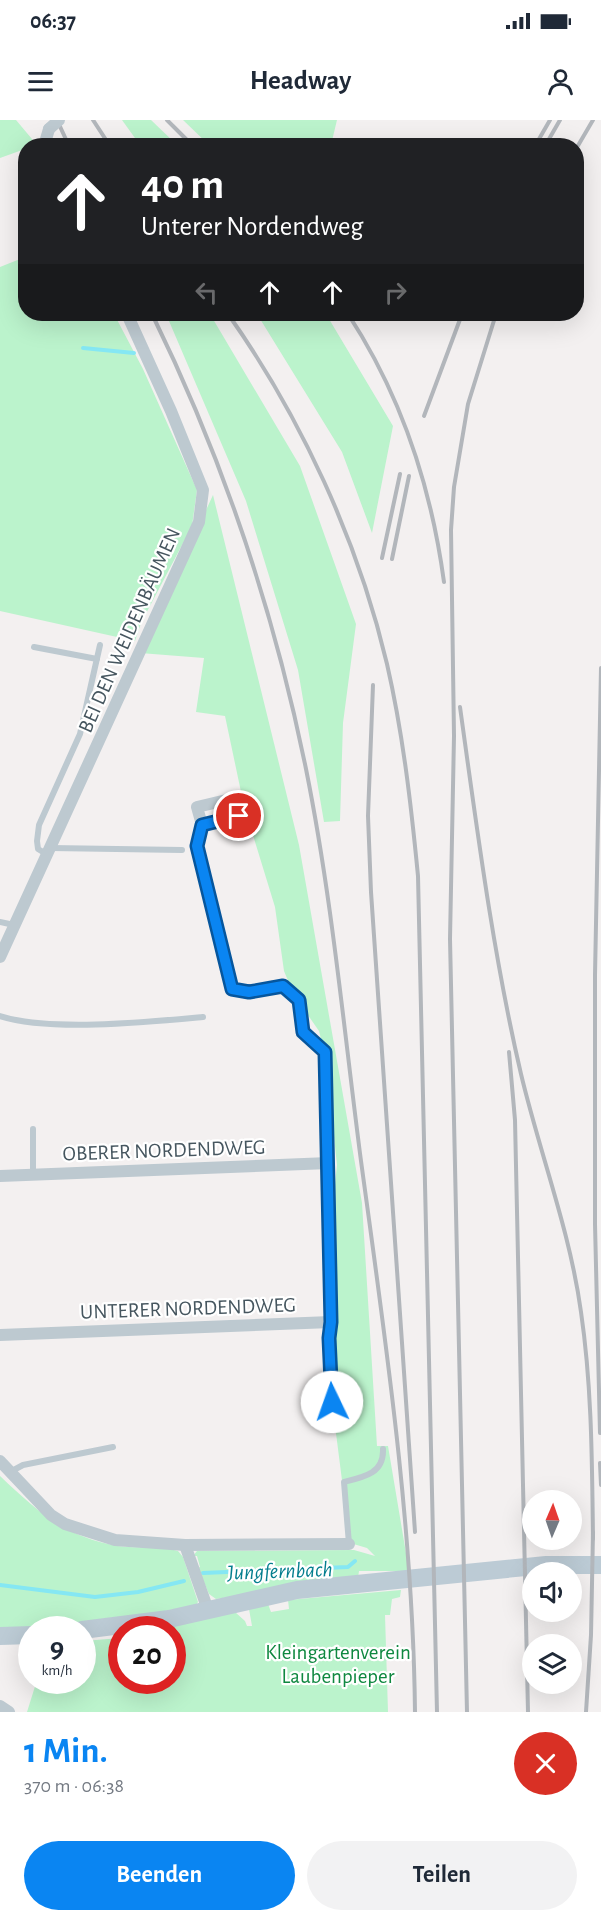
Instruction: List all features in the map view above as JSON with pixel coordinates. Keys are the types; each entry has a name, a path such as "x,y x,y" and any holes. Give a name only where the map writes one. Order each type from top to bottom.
{"street":[{"path":"48,138 54,124"},
{"name":"BEI DEN WEIDENBÄUMEN","path":"0,957 199,522 203,490 171,411 129,321"},
{"path":"202,825 197,846 232,989 249,992 283,986 299,1000 303,1032 325,1052 331,1322"},
{"name":"OBERER NORDENDWEG","path":"0,1176 329,1163"},
{"name":"UNTERER NORDENDWEG","path":"0,1335 331,1322"},
{"path":"0,1461 51,1515 65,1524 115,1540 185,1545 349,1544"},
{"path":"185,1545 208,1610"},
{"path":"96,1629 142,1624 297,1590 546,1566 601,1565"},
{"path":"0,1636 18,1635"},
{"path":"0,1706 9,1712"}],"lane":[{"path":"100,645 80,734 39,825 38,849 49,852 182,850"},
{"path":"34,647 97,659"},
{"path":"0,922 15,925"},
{"path":"0,1016 16,1021 79,1023 203,1017"},
{"path":"33,1128 33,1175"},
{"path":"331,1322 329,1338 332,1402"},
{"path":"10,1472 23,1465 113,1447"},
{"path":"349,1544 344,1482 375,1472 383,1461 383,1449"}],"green space":[{"path":"0,120 16,120 31,138 18,138 18,152 0,158"},
{"path":"122,120 151,120 170,138 135,138"},
{"path":"183,120 337,120 333,138 202,138"},
{"path":"18,260 18,321 118,321 143,369 197,490 192,526 141,623 135,641 0,611 0,267"},
{"path":"169,321 214,321 300,466 356,624 343,723 340,821 324,822 298,670 246,501"},
{"path":"261,321 330,321 393,426 372,533 342,452"},
{"path":"213,495 299,845 362,1203 377,1446 388,1446 409,1571 359,1571 358,1578 216,1599 209,1594 198,1568 200,1567 197,1556 193,1556 197,1551 354,1550 375,1556 367,1548 350,1543 332,1402 329,1241 337,1165 325,1055 319,1031 294,995 284,971 275,907 244,806 225,716 196,712 204,658 140,653"},
{"path":"0,1476 53,1521 82,1536 118,1546 178,1551 183,1557 198,1602 196,1605 139,1616 108,1616 108,1622 98,1624 96,1624 96,1616 18,1616 18,1629 0,1630"},
{"name":"Kleingartenverein Laubenpieper","path":"401,1590 400,1597 392,1599 390,1615 385,1615 388,1712 27,1712 33,1694 96,1694 96,1640 108,1639 108,1694 186,1694 186,1623 235,1612 247,1626 252,1626 249,1609 268,1604 271,1612 289,1609 288,1600"}],"waterway":[{"path":"83,348 134,353"},
{"name":"Jungfernbach","path":"203,1573 348,1567 355,1561"},
{"name":"Jungfernbach","path":"0,1585 95,1597 138,1592 184,1581"}],"railway":[{"path":"57,120 65,138"},
{"path":"93,120 105,138"},
{"path":"167,120 185,138"},
{"path":"540,138 550,120"},
{"path":"550,138 560,120"},
{"path":"582,138 593,120"},
{"path":"155,321 202,424 244,537 278,652 306,769 330,915 397,1436 409,1574 415,1712"},
{"path":"233,321 280,395 303,438 343,526 375,618 393,690 402,743 418,876 437,1712"},
{"path":"352,321 384,377 411,442 431,511 444,582"},
{"path":"424,416 459,321"},
{"path":"467,1712 450,939 454,736 451,530 454,487 468,404 494,321"},
{"path":"382,558 400,474"},
{"path":"392,559 409,476"},
{"path":"600,1433 595,1224 595,975 601,668"},
{"path":"373,685 368,816 371,892 415,1532"},
{"path":"460,707 486,891 511,1029 521,1074 570,1252 581,1312 589,1397 593,1539"},
{"path":"509,1052 515,1120 528,1712"},
{"path":"600,1463 601,1485"},
{"path":"586,1712 591,1635 593,1532"}],"route":[{"path":"239,816 202,825 197,846 232,989 249,992 283,986 299,1000 303,1032 325,1052 332,1402"}]}
